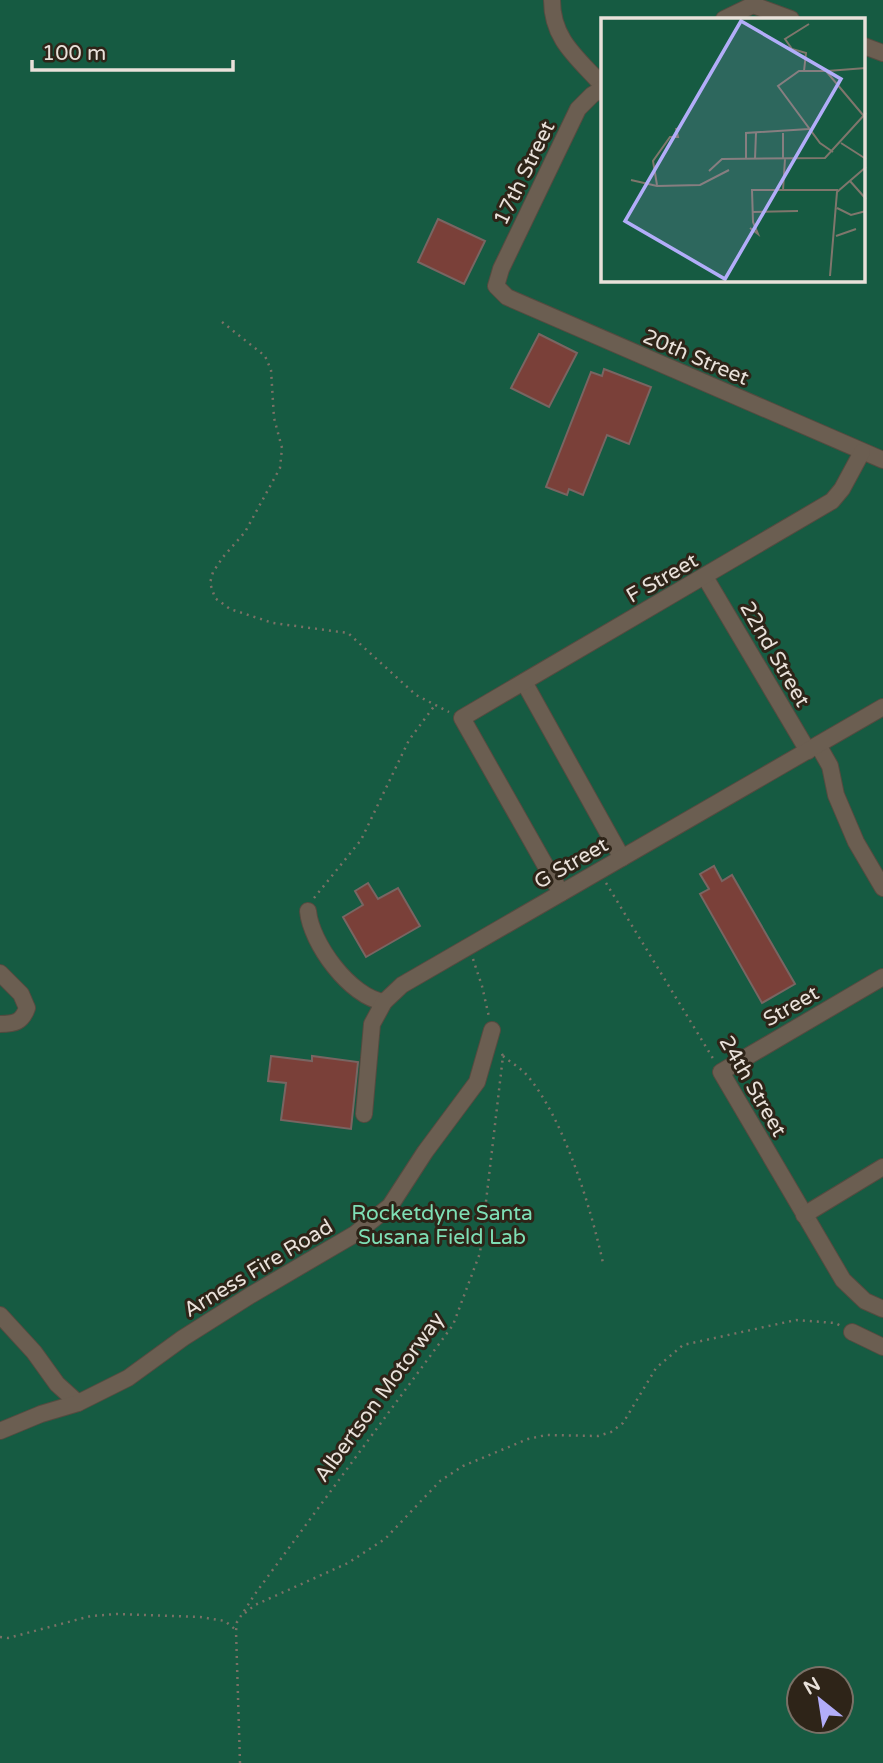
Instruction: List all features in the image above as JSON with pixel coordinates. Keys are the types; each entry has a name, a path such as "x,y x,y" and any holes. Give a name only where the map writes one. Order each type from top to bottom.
{"lane":[{"path":"552,0 555,28 563,43 601,85"},
{"path":"726,18 757,3 789,18"},
{"path":"866,47 883,53"},
{"name":"17th Street","path":"496,286 501,269 578,109 601,88"},
{"name":"20th Street","path":"496,286 507,297 883,460"},
{"name":"F Street","path":"461,719 832,501 842,489 862,452"},
{"name":"22nd Street","path":"705,577 813,748 830,766 836,795 856,842 883,888"},
{"path":"524,682 622,858"},
{"name":"G Street","path":"365,1114 372,1024 384,1002 402,985 883,707"},
{"path":"461,719 561,893"},
{"path":"308,911 309,925 336,969 371,1000 384,1002"},
{"path":"0,974 20,994 27,1008 23,1018 13,1024 0,1024"},
{"name":"Street","path":"721,1072 883,977"},
{"name":"Arness Fire Road","path":"0,1431 78,1403 128,1378 240,1302 355,1234 390,1206 425,1152 477,1082 492,1031"},
{"name":"24th Street","path":"721,1072 843,1280 865,1301 883,1309"},
{"path":"804,1215 883,1167"},
{"path":"0,1315 34,1352 57,1384 78,1403"},
{"path":"852,1332 883,1347"}],"path":[{"path":"222,321 265,356 271,370 274,418 282,448 280,468 245,532 213,572 210,583 215,598 230,609 273,623 348,633 416,695 461,719"},
{"path":"308,911 314,898 361,840 409,740 435,705"},
{"name":"24th Street","path":"599,871 721,1072"},
{"path":"469,948 482,986 492,1031 503,1056 524,1073 562,1135 594,1223 603,1263"},
{"name":"Albertson Motorway","path":"240,1763 237,1622 453,1325 480,1253 503,1056"},
{"path":"242,1615 255,1605 348,1563 385,1539 440,1481 463,1466 528,1439 546,1435 598,1436 611,1432 622,1423 656,1368 683,1345 796,1320 835,1323 852,1332"},
{"path":"0,1637 8,1638 91,1616 117,1614 225,1621 236,1630"}],"green space":[{"name":"Rocketdyne Santa Susana Field Lab","path":"0,0 883,0 883,1763 0,1763"}],"building":[{"path":"438,219 485,241 464,284 418,262"},
{"path":"539,334 577,353 549,407 511,388"},
{"path":"604,369 651,387 629,444 607,435 583,495 569,489 567,495 546,487 591,372 602,376"},
{"path":"714,866 722,881 732,875 795,984 762,1003 700,894 709,889 700,874"},
{"path":"368,883 378,899 398,888 420,926 366,957 343,917 363,905 355,891"},
{"path":"271,1056 312,1061 312,1056 358,1062 351,1129 281,1120 286,1083 268,1081"}]}
